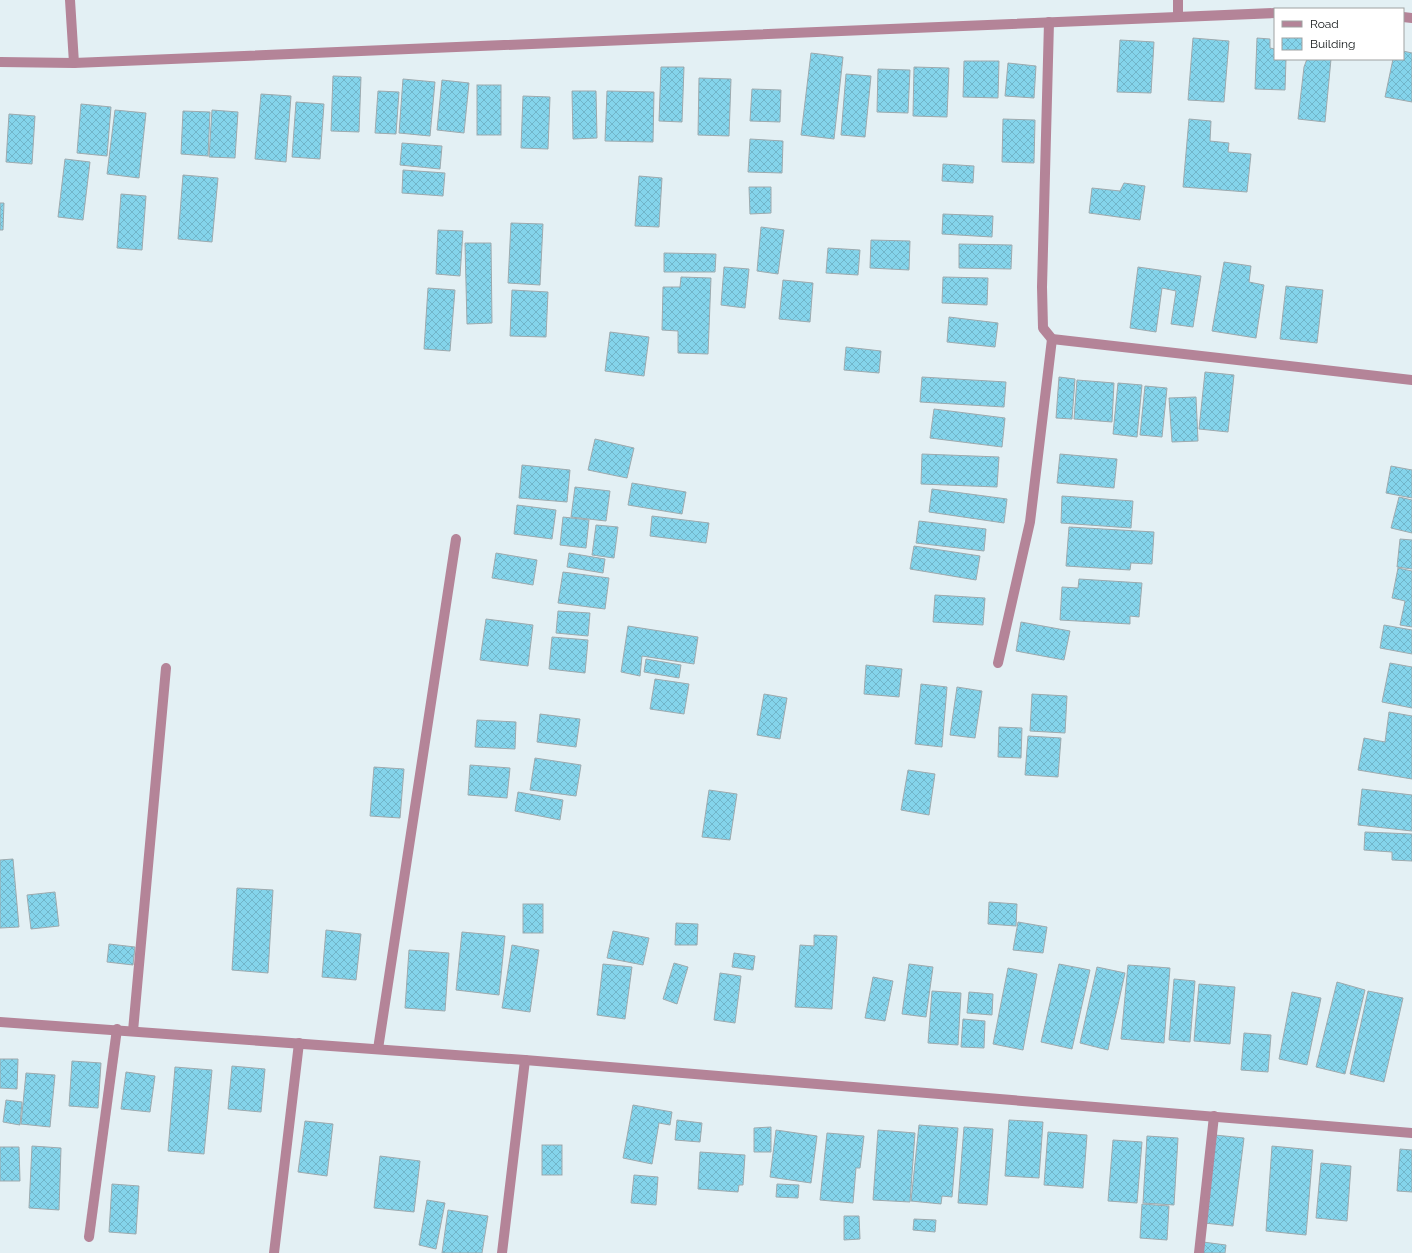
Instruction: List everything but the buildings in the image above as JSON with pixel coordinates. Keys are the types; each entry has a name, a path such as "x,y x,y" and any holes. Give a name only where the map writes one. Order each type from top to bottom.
{"street":[{"path":"70,0 74,62"},
{"path":"1178,0 1178,17"},
{"path":"0,62 74,62 1274,13"},
{"path":"1048,22 1042,287 1043,328 1052,339 1412,380"},
{"path":"998,663 1030,522 1052,339"},
{"path":"378,1049 456,539"},
{"path":"133,1031 166,668"},
{"path":"0,1022 117,1029 525,1060 1412,1133"},
{"path":"89,1237 117,1029"},
{"path":"274,1253 299,1043"},
{"path":"502,1253 525,1060"},
{"path":"1198,1253 1214,1116"}]}
